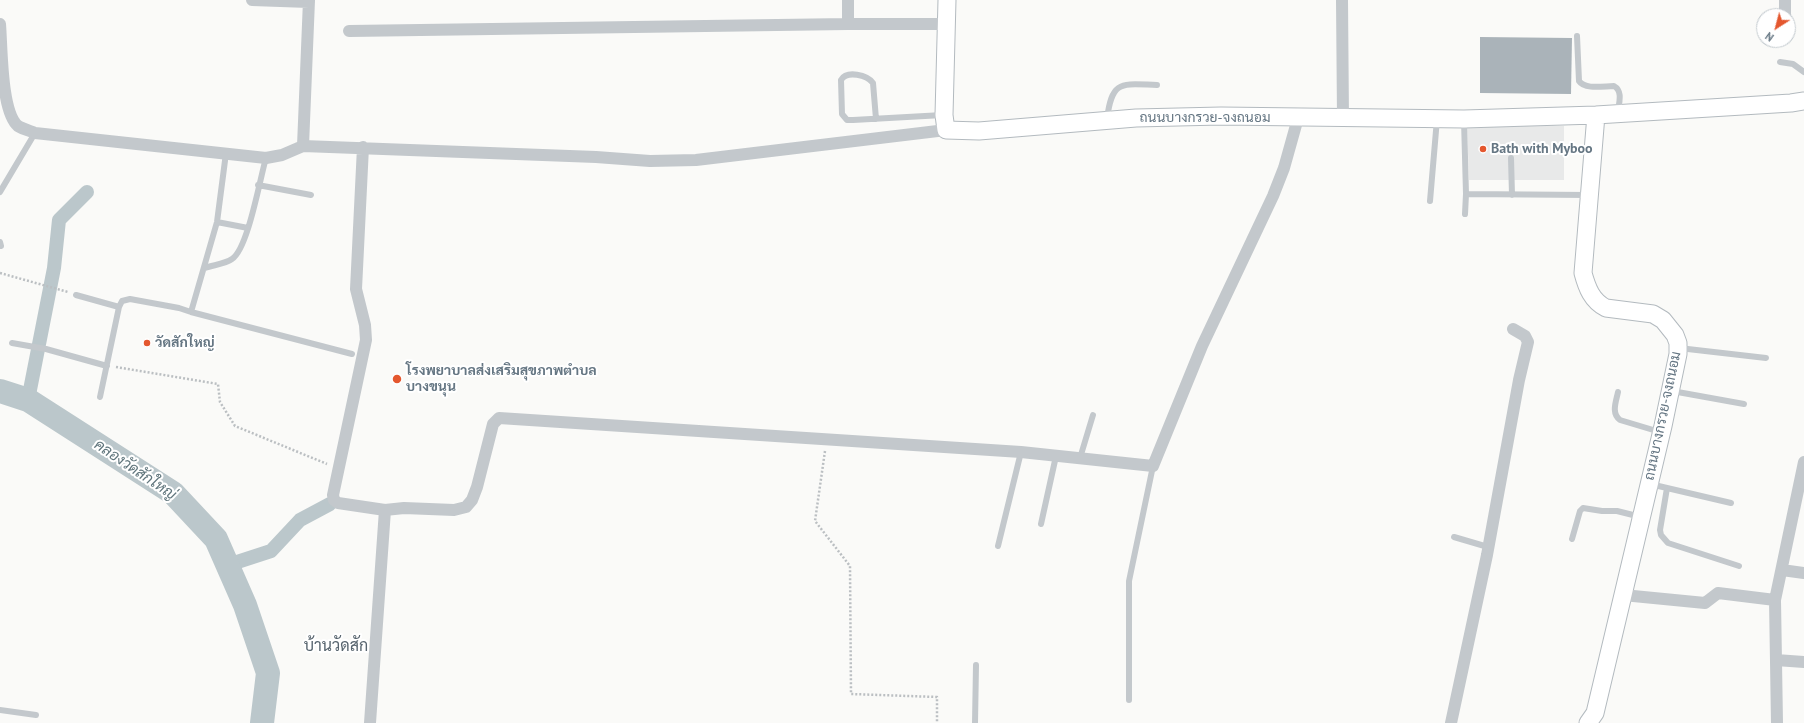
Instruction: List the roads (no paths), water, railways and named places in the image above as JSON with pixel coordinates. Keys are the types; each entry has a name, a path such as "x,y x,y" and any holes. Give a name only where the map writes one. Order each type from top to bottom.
{"street":[{"path":"252,0 309,1 303,146"},
{"path":"848,0 848,24"},
{"path":"0,24 5,92 9,113 18,126 35,133 266,158 303,146 363,147 650,161 696,160 945,123 947,0"},
{"path":"1342,0 1343,118"},
{"path":"349,31 946,24"},
{"name":"ถนนบางกรวย-จงถนอม","path":"945,123 979,131 1107,119 1221,116 1464,119 1596,115 1804,101"},
{"name":"ถนนบางกรวย-จงถนอม","path":"1588,723 1595,713 1661,432 1678,348 1675,335 1663,320 1653,314 1606,308 1599,305 1587,289 1583,273 1596,115"},
{"path":"363,147 356,289 365,325 366,340 333,495 334,500 338,503 385,510 404,508 454,510 466,507 472,500 477,487 493,424 500,418 1021,452 1153,466 1207,333 1273,196 1284,168 1298,118"},
{"path":"1451,723 1488,547 1528,342 1525,336 1513,329"},
{"path":"1777,723 1775,600 1801,490 1804,462"},
{"path":"370,723 385,510"},
{"path":"1782,570 1804,573"},
{"path":"1623,594 1705,603 1718,594 1775,600"},
{"path":"1776,660 1804,662"}],"lane":[{"path":"1577,36 1579,81 1587,86 1614,86 1618,88 1620,91 1618,113"},
{"path":"1780,62 1793,64 1804,72"},
{"path":"876,119 873,83 871,80 867,77 843,76 841,80 842,114 847,120 876,119 945,123"},
{"path":"1107,119 1109,102 1118,86 1129,84 1157,84"},
{"path":"1430,201 1437,119"},
{"path":"1464,119 1466,194 1465,214"},
{"path":"0,192 35,133"},
{"path":"191,312 218,222 226,153"},
{"path":"205,268 232,259 240,251 248,228 266,158"},
{"path":"1511,158 1512,195"},
{"path":"258,185 311,195"},
{"path":"1466,194 1589,195"},
{"path":"218,222 248,228"},
{"path":"76,295 119,307"},
{"path":"100,397 119,307 122,301 130,299 179,308 352,354"},
{"path":"12,343 46,349 107,366"},
{"path":"1678,348 1766,358"},
{"path":"1670,391 1744,404"},
{"path":"1618,392 1614,412 1616,417 1620,420 1661,432"},
{"path":"1080,458 1093,415"},
{"path":"998,546 1021,452"},
{"path":"1041,524 1056,456"},
{"path":"1129,700 1129,581 1153,466"},
{"path":"1649,484 1731,502"},
{"path":"1667,488 1660,530 1663,539 1668,543 1739,566"},
{"path":"1572,539 1580,511 1583,508 1599,511 1617,511 1641,517"},
{"path":"1454,537 1488,547"},
{"path":"975,723 976,664"},
{"path":"0,710 36,715"}],"waterway":[{"path":"28,400 54,268 59,220 87,192"},
{"name":"คลองวัดสักใหญ่","path":"0,391 28,400 173,493 216,539 245,605 268,673 262,723"},
{"path":"228,565 271,551 300,520 330,504"}],"place":[{"name":"Bath with Myboo","path":"1483,149"},
{"name":"วัดสักใหญ่","path":"147,343"},
{"name":"โรงพยาบาลส่งเสริมสุขภาพตำบล บางขนุน","path":"397,379"}],"district":[{"name":"บ้านวัดสัก","path":"336,646"}]}
